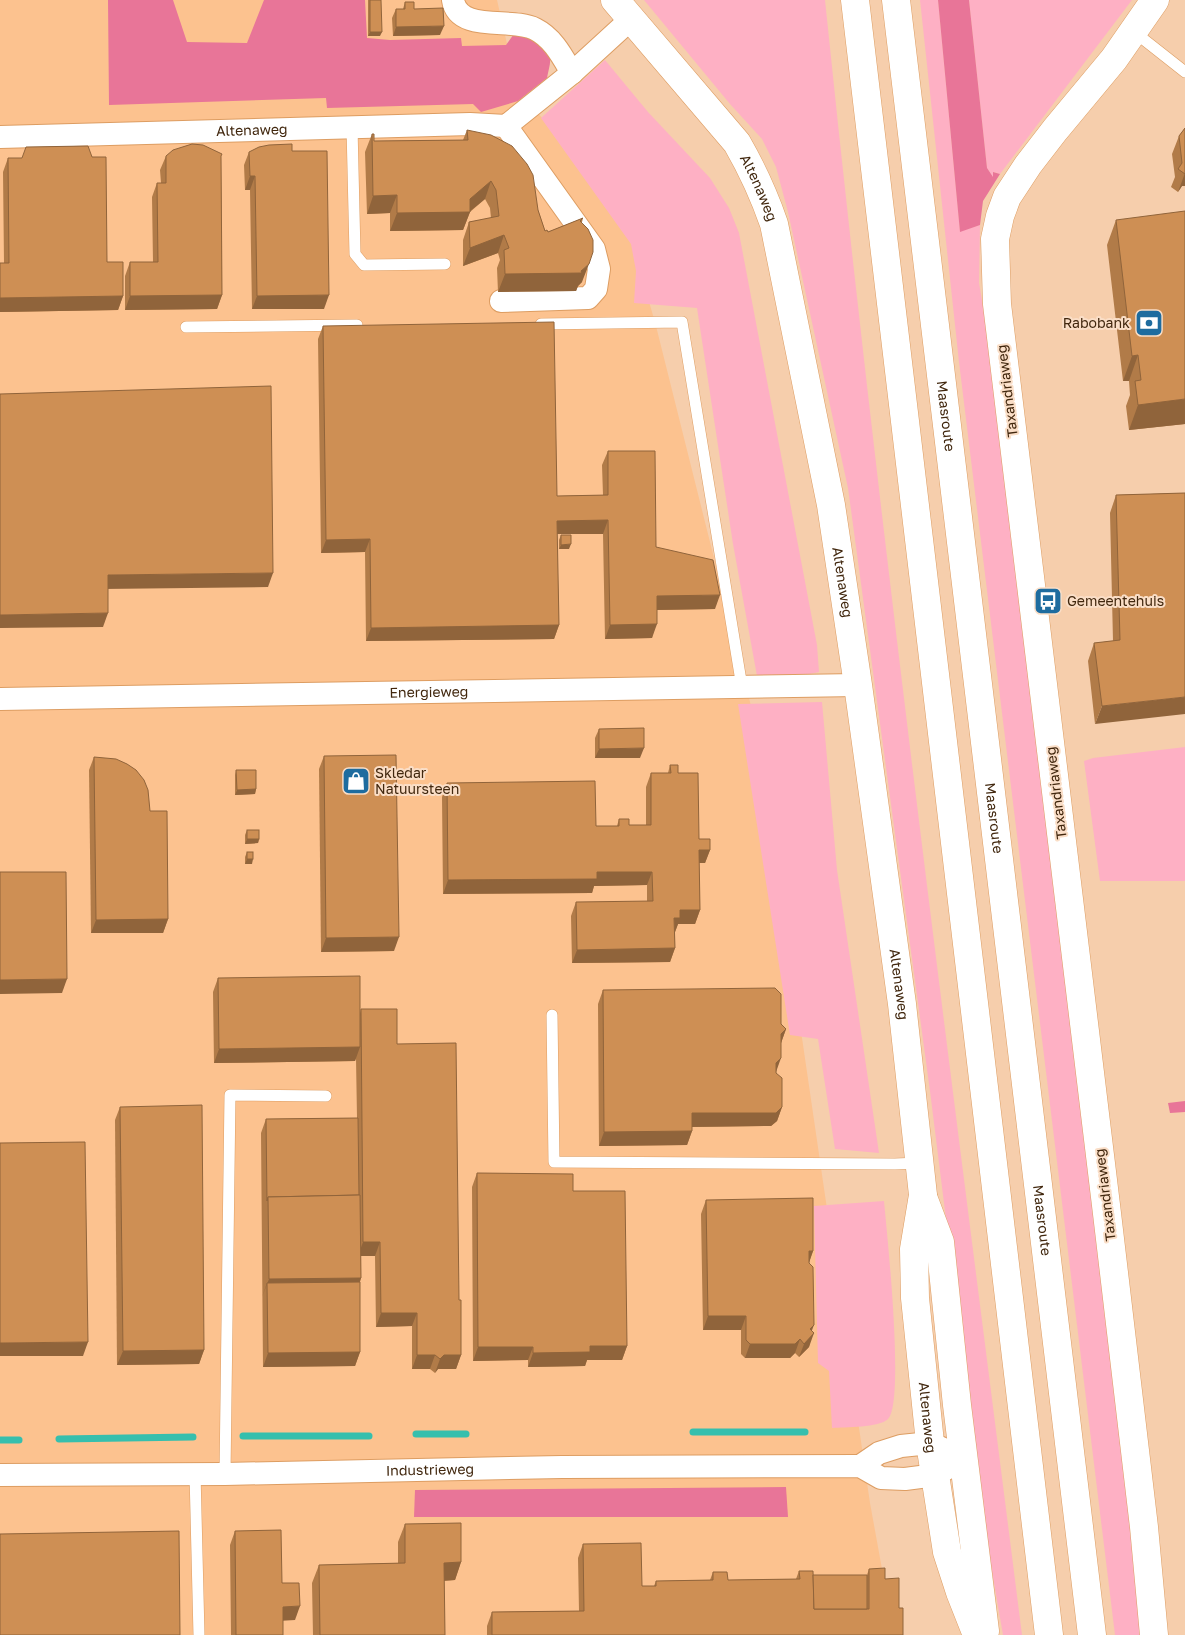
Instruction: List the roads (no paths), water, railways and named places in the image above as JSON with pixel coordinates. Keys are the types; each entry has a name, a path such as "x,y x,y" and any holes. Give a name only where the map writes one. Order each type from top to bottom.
{"main road":[{"path":"855,0 1049,1635"},
{"name":"Maasroute","path":"896,0 1092,1635"},
{"name":"Taxandriaweg","path":"1154,1635 1144,1527 1106,1205 1000,332 995,239 1000,216 1007,197 1028,165 1114,59 1155,0"},
{"name":"Altenaweg","path":"623,9 737,143 763,193 774,224 831,506 858,685 902,1004 923,1195 940,1242 986,1635"},
{"name":"Altenaweg","path":"923,1195 914,1249 915,1298 930,1443 947,1552 977,1635"}],"street":[{"path":"453,0 454,8 467,18 533,28 547,37 572,73"},
{"name":"Altenaweg","path":"0,137 470,124 506,126 572,73 623,9"},
{"path":"501,301 588,298 596,289 599,269 594,249 506,126"},
{"name":"Energieweg","path":"0,699 858,685"},
{"path":"860,1466 879,1453 894,1448 930,1443 964,1458"},
{"name":"Industrieweg","path":"0,1475 225,1474 562,1467 860,1466 881,1478 904,1479 936,1476 964,1458"}],"lane":[{"path":"1133,31 1185,72"},
{"path":"352,127 355,254 364,265 445,264"},
{"path":"534,324 682,322 742,687"},
{"path":"186,327 365,325"},
{"path":"552,1015 554,1162 920,1163"},
{"path":"225,1474 230,1095 326,1096"},
{"path":"195,1473 198,1635"}],"waterway":[{"path":"693,1432 805,1432"},
{"path":"416,1434 466,1434"},
{"path":"243,1436 369,1436"},
{"path":"59,1439 193,1437"},
{"path":"0,1440 19,1440"}],"place":[{"name":"Rabobank","path":"1149,323"},
{"name":"Gemeentehuis","path":"1048,601"},
{"name":"Skledar Natuursteen","path":"356,781"}]}
